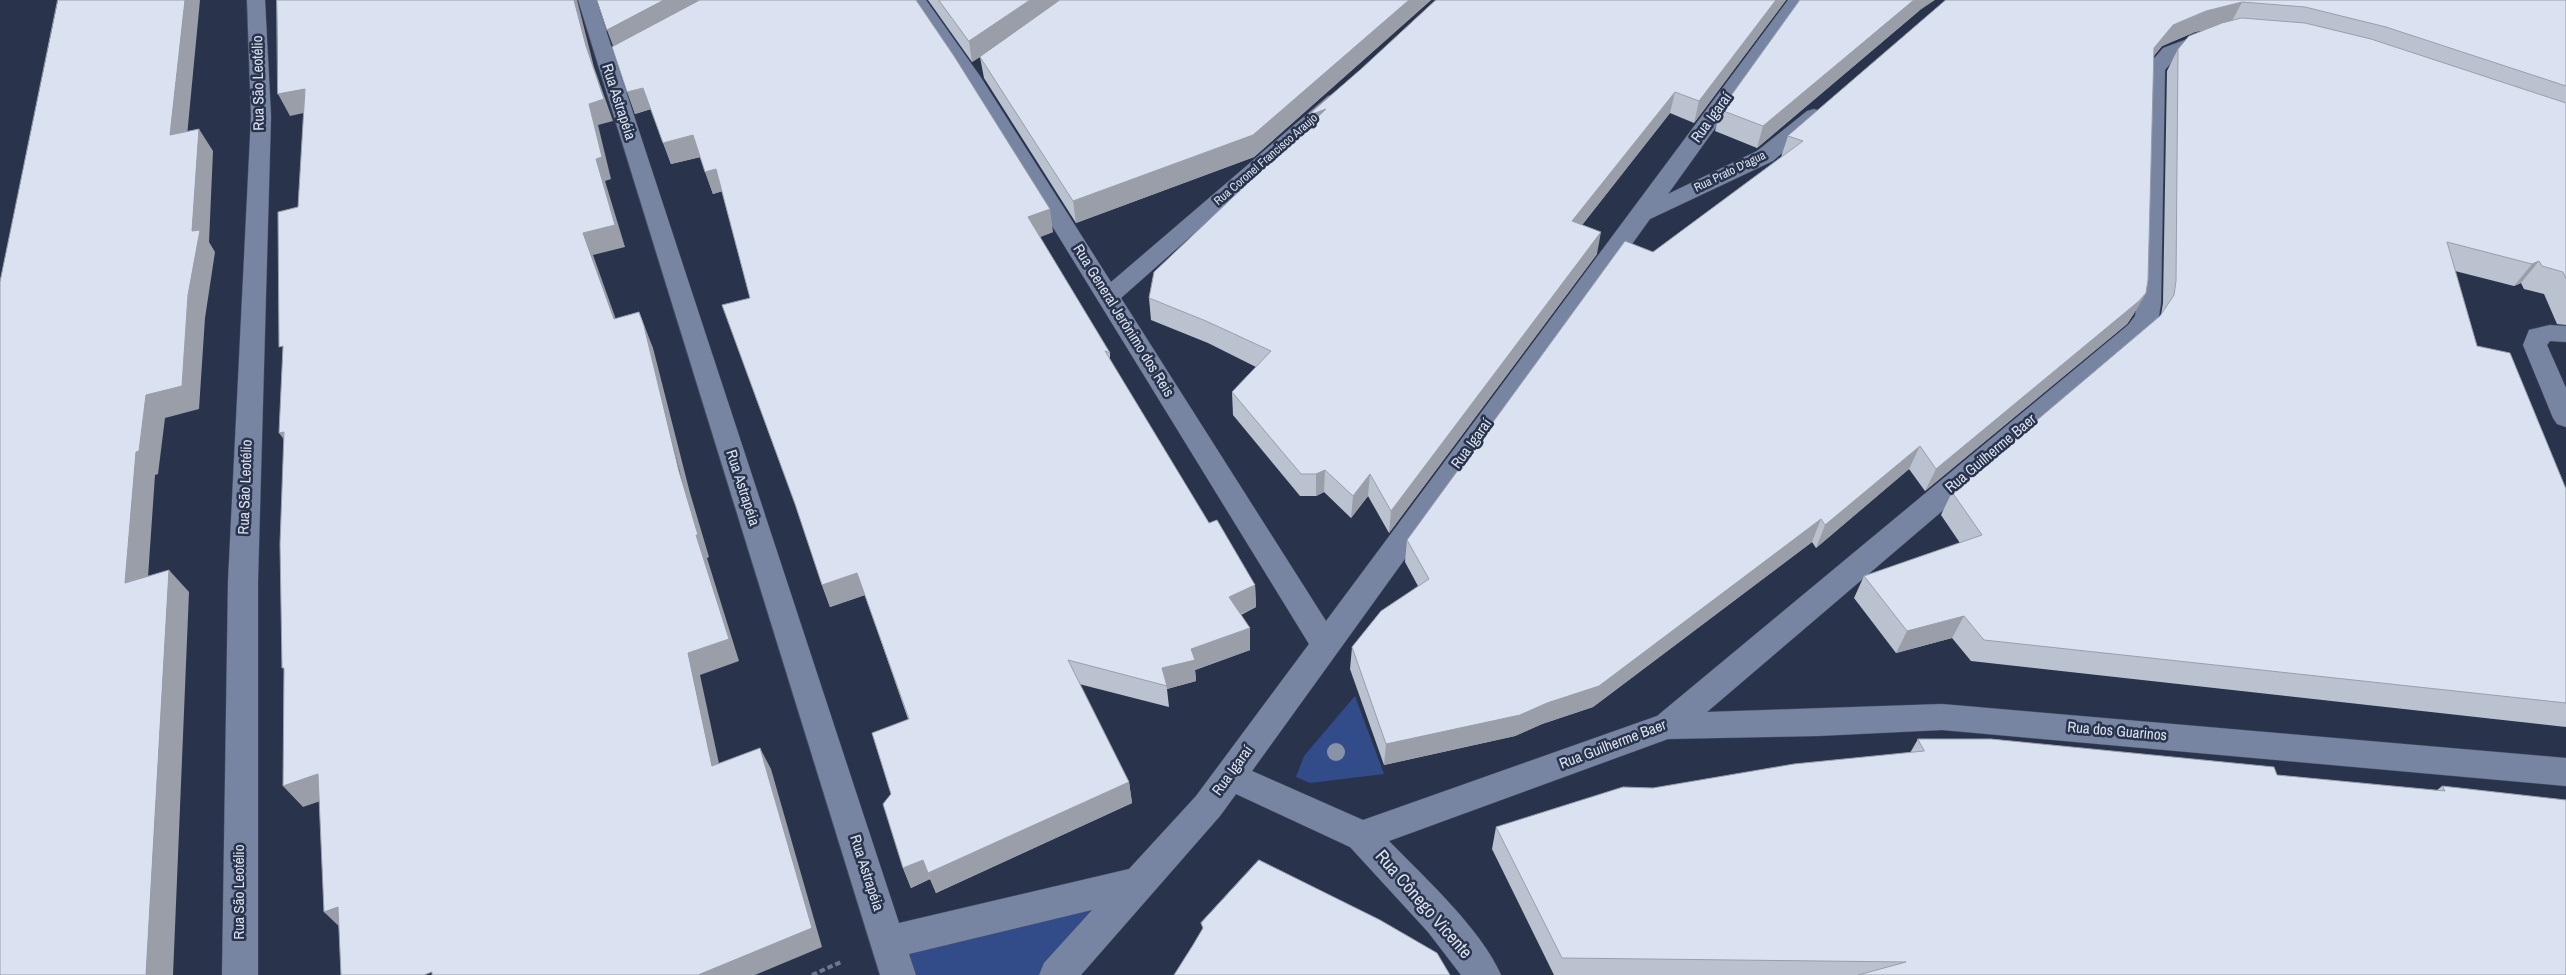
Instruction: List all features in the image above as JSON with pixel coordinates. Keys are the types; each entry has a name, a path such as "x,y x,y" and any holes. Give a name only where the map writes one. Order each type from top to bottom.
{"street":[{"name":"Rua São Leotélio","path":"240,975 243,581 261,116 256,0"},
{"name":"Rua Astrapéia","path":"587,0 614,61 898,975"},
{"name":"Rua General Jerônimo dos Reis","path":"917,0 977,71 1108,297 1324,644"},
{"name":"Rua Igaraí","path":"1058,975 1208,806 1324,644 1798,0"},
{"name":"Rua Guilherme Baer","path":"1362,836 1668,726 2137,331 2147,316 2149,303 2155,69 2170,52 2203,38 2240,32"},
{"name":"Rua Coronel Francisco Araujo","path":"1108,297 1351,86"},
{"name":"Rua Prato D'agua","path":"1640,216 1765,156 1832,100"},
{"path":"2566,334 2550,333 2538,336 2536,345 2566,418"},
{"name":"Rua dos Guarinos","path":"1668,726 1818,723 1942,717 2566,772"},
{"path":"1229,776 1362,836"},
{"name":"Rua Cônego Vicente","path":"1362,836 1440,919 1465,949 1482,975"},
{"path":"888,942 1139,884"}],"shaded area":[{"path":"1355,696 1384,774 1310,783 1296,777 1304,756"},
{"path":"1113,896 1044,975 909,975 901,948"}],"building":[{"path":"58,0 185,0 170,135 199,129 192,231 200,230 188,295 182,386 146,395 139,451 136,452 125,583 169,570 146,975 0,975 0,282"},
{"path":"277,0 574,0 586,46 604,99 589,104 602,157 596,159 615,225 583,233 614,319 639,312 679,471 698,535 696,535 729,639 688,653 712,766 760,748 812,928 698,975 432,975 432,972 424,975 341,975 338,907 324,912 318,774 283,786 284,668 282,668 280,544 284,432 279,433 283,346 279,347 278,212 298,207 305,89 278,94"},
{"path":"597,0 664,0 607,30"},
{"path":"700,0 916,0 954,56 1050,209 1028,217 1110,353 1105,351 1209,523 1217,520 1255,585 1229,597 1250,628 1191,649 1195,660 1162,668 1167,686 1068,660 1129,782 928,873 923,860 903,868 883,804 891,794 872,733 909,719 857,573 822,585 795,504 722,305 750,298 716,169 705,172 693,135 663,143 643,88 627,92 612,47"},
{"path":"939,0 1030,0 969,41"},
{"path":"1060,0 1409,0 1253,135 1073,201 980,57"},
{"path":"1436,0 1776,0 1699,101 1675,92 1572,221 1601,232 1391,511 1370,474 1353,496 1325,470 1316,474 1301,474 1232,392 1271,351 1206,321 1149,298 1154,272 1326,109 1307,116"},
{"path":"1800,0 1914,0 1763,126 1721,110"},
{"path":"1946,0 2566,0 2566,86 2386,27 2305,7 2242,2 2206,11 2173,25 2154,48 2148,280 2146,293 2139,301 1936,469 1920,446 1825,525 1821,519 1599,686 1547,703 1520,715 1386,744 1352,647 1381,611 1429,579 1407,540 1625,241 1653,252 1803,141 1788,136"},
{"path":"2242,18 2305,23 2371,39 2566,103 2566,279 2563,272 2542,266 2539,261 2532,264 2447,242 2477,346 2510,353 2566,489 2566,703 1984,640 1964,616 1907,631 1864,576 1982,535 1952,492 2160,316 2174,295 2176,281 2178,49 2189,36 2222,23"},
{"path":"1918,739 1991,739 2274,767 2277,775 2445,791 2442,786 2566,800 2566,975 1858,975 1906,962 1562,958 1496,827 1623,787 1653,788 1794,764 1924,751"},
{"path":"1259,860 1380,920 1437,953 1450,975 1174,975 1203,928 1201,923"}]}
